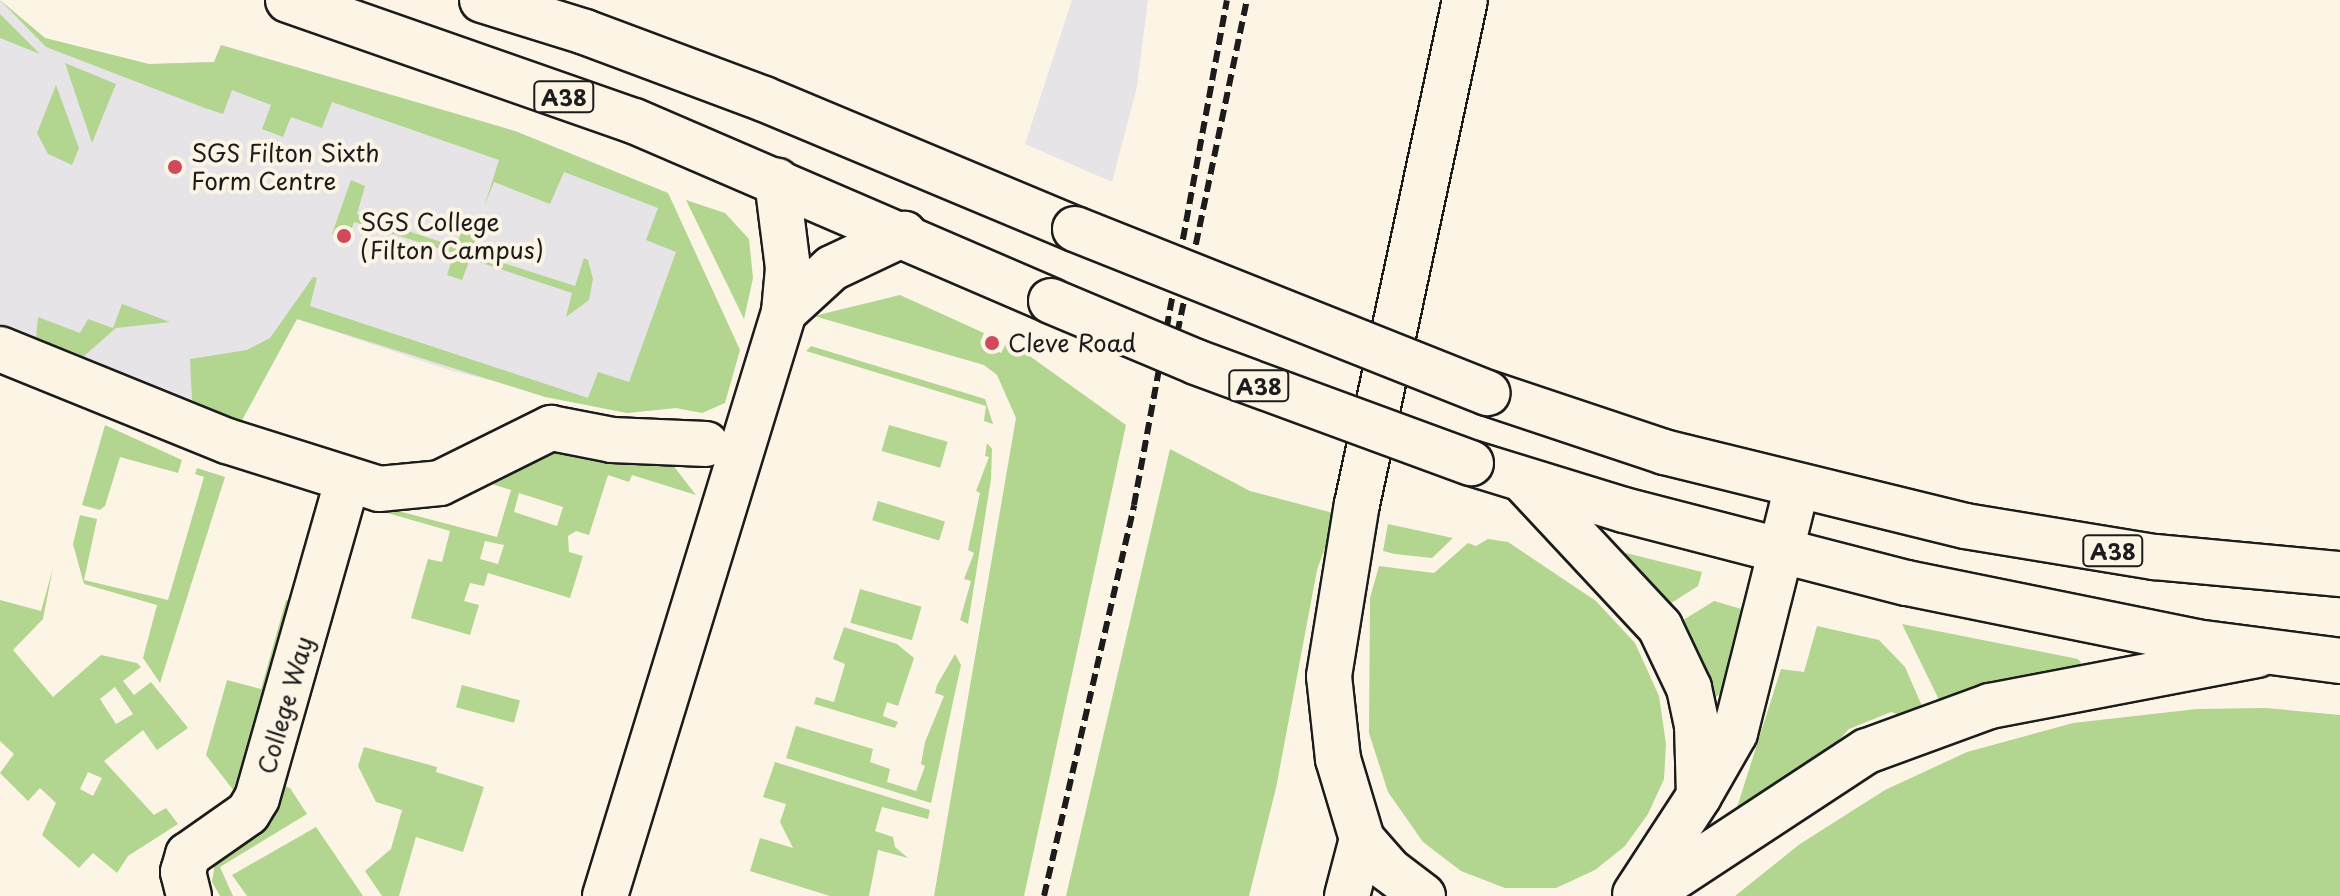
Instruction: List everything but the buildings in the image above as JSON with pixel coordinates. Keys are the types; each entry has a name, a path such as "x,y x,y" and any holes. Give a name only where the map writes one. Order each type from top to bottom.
{"street":[{"name":"A38","path":"288,0 634,121 1211,368 1523,480 1780,551 1923,586 2267,653 2340,661"},
{"name":"A38","path":"482,0 665,61 788,108 1075,229 1488,393 1664,452 1797,486 2083,547 2340,574"},
{"path":"1423,896 1389,870 1362,839 1347,799 1332,718 1329,676 1334,632 1465,0"},
{"path":"605,896 784,312 788,268 777,181"},
{"path":"784,312 832,268 904,234"},
{"path":"0,349 227,441 347,483 390,489 440,483 551,428 612,440 706,444"},
{"path":"1523,480 1660,627 1689,688 1697,725 1699,796"},
{"name":"College Way","path":"189,896 183,872 188,855 248,813 257,798 347,483"},
{"path":"1634,896 1699,796 1735,733 1797,486"},
{"path":"1646,896 1867,751 1990,706 2267,653"},
{"path":"1347,896 1362,839"}],"shaded area":[{"name":"SGS College (Filton Campus)","path":"0,0 45,38 149,64 214,62 221,45 515,131 668,193 740,350 676,408 627,413 452,371 297,319 241,422 0,324"},
{"path":"1072,0 1148,0 1137,87 1112,182 1025,144"}],"green space":[{"path":"0,0 45,38 149,64 214,62 221,45 515,131 668,193 740,350 725,403 702,413 676,408 627,413 545,397 297,319 241,422 192,400 190,359 247,350 270,338 313,277 317,278 310,306 588,398 598,372 629,382 676,252 646,240 658,208 564,172 550,204 494,182 484,207 499,160 332,102 322,128 291,117 283,137 262,129 271,105 232,90 223,114 46,47"},
{"path":"0,14 40,54 0,38"},
{"path":"65,63 116,84 92,143"},
{"path":"56,85 79,148 72,165 48,154 37,133"},
{"path":"351,180 365,186 357,214 456,247 463,227 477,232 472,253 575,286 584,258 588,260 593,279 589,300 566,317 572,293 470,259 462,280 447,275 454,253 354,222 348,239 332,234"},
{"path":"686,200 725,213 749,239 753,278 744,319"},
{"path":"900,295 984,333 980,343 1001,353 1006,344 1031,357 1126,425 1024,896 934,896 1016,418 997,375 984,365 814,316"},
{"path":"122,304 170,322 116,328 84,356 36,338 38,317 80,333 88,319 113,328"},
{"path":"811,346 985,399 993,424 984,421 986,406 806,351"},
{"path":"105,425 182,460 178,473 120,457 105,506 100,510 82,505"},
{"path":"889,425 948,442 940,468 882,451"},
{"path":"987,443 992,449 991,479 968,624 960,620 971,581 964,579 974,553 968,550 980,493 976,491 989,457 985,456"},
{"path":"536,447 669,460 696,495 632,475 629,482 608,475 589,535 576,531 568,536 569,552 583,556 570,598 488,573 484,586 470,583 464,601 479,605 470,635 411,618 428,559 442,562 450,531 384,512 402,512 497,537 511,490 482,481","holes":["519,493 563,507 557,526 514,512","485,541 504,545 498,564 480,559"]},
{"path":"1170,449 1250,491 1337,514 1317,570 1276,788 1249,896 1066,896"},
{"path":"197,468 225,477 160,683 143,658 157,605 84,584 73,544 80,515 97,519 84,580 168,600 204,477 195,474"},
{"path":"878,501 945,521 939,541 872,520"},
{"path":"1388,524 1453,538 1432,558 1395,554 1383,551"},
{"path":"1488,539 1508,542 1596,601 1635,643 1659,696 1666,744 1664,779 1648,814 1625,846 1595,870 1556,888 1505,888 1461,871 1423,842 1388,792 1369,733 1370,598 1379,566 1434,573 1468,543 1476,546"},
{"path":"1626,553 1702,572 1698,586 1662,609 1621,555"},
{"path":"53,568 43,619 13,650 53,697 101,655 137,663 141,667 123,681 134,695 151,682 188,728 157,750 143,730 104,761 154,815 166,808 178,824 128,856 117,873 93,853 79,868 42,835 56,803 40,788 28,801 0,773 14,754 0,741 0,600 41,611","holes":["115,687 133,714 116,724 100,699","88,772 102,778 93,796 80,789"]},
{"path":"860,589 922,607 912,640 850,623"},
{"path":"286,600 297,603 253,761 234,791 206,755 227,680 261,689"},
{"path":"1714,601 1745,610 1721,693 1713,699 1680,622"},
{"path":"1902,624 2078,659 2082,664 1943,708"},
{"path":"1817,626 1879,640 1905,667 1925,713 1912,719 1891,712 1849,729 1838,741 1837,761 1733,820 1781,669 1804,672"},
{"path":"844,627 897,644 914,658 898,706 887,702 883,716 898,722 895,728 814,704 816,697 834,702 845,664 833,659"},
{"path":"955,654 961,665 931,803 786,758 796,726 873,749 870,762 890,769 887,782 916,791 925,766 921,764 925,742 944,696 935,693 937,685"},
{"path":"462,685 520,701 514,723 456,707"},
{"path":"2266,708 2340,715 2340,896 1735,896 1800,844 1885,790 1967,752 2073,723 2197,709"},
{"path":"364,747 437,767 436,772 484,787 463,852 416,837 399,896 382,896 365,871 391,849 402,810 376,802 358,766"},
{"path":"775,762 930,810 928,819 882,807 875,831 893,837 895,847 908,858 878,850 869,896 830,896 750,871 760,838 793,848 780,822 786,804 763,797"},
{"path":"282,785 290,788 307,814 220,867 233,896 220,896 212,882 215,863"},
{"path":"316,827 363,896 247,896 232,875"}],"railway":[{"path":"1044,896 1134,505 1227,0"},
{"path":"1170,368 1247,0"}],"place":[{"name":"SGS Filton Sixth Form Centre","path":"175,167"},
{"name":"SGS College (Filton Campus)","path":"344,236"},
{"name":"Cleve Road","path":"992,343"}]}
